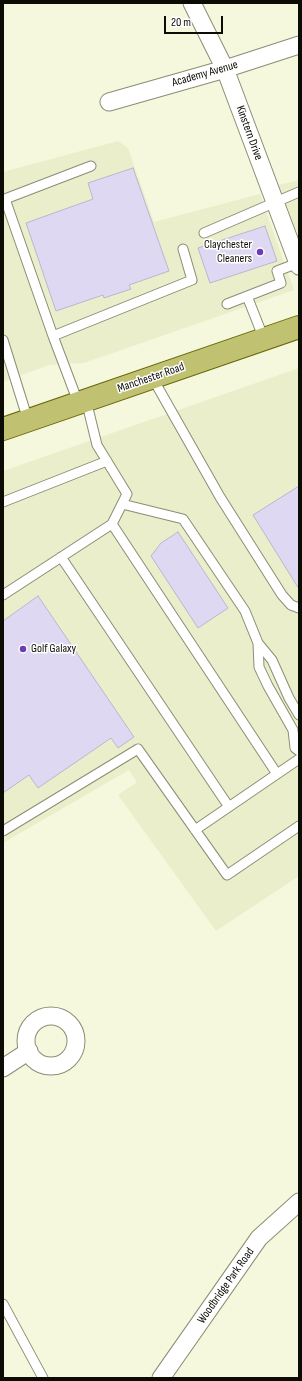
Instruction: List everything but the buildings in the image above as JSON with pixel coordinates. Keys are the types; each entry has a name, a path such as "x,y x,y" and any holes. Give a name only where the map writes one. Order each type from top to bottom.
{"main road":[{"name":"Manchester Road","path":"3,429 299,327"}],"street":[{"name":"Kinstern Drive","path":"192,3 225,69 298,265"},
{"name":"Academy Avenue","path":"110,102 225,69 299,45"},
{"path":"3,1068 29,1051"},
{"name":"Woodbridge Park Road","path":"161,1378 260,1238 299,1202 299,1190"}],"lane":[{"path":"3,593 112,524 127,494 97,445 82,401 53,336 5,199 91,166"},
{"path":"204,233 299,192"},
{"path":"53,336 192,280 182,250"},
{"path":"227,304 281,283 277,270 298,265"},
{"path":"247,296 264,339"},
{"path":"3,342 28,420"},
{"path":"152,378 220,497 282,595 291,605 299,608"},
{"path":"3,502 107,461"},
{"path":"122,504 183,520 245,611 258,643 260,667 271,692 293,730 296,748 299,751"},
{"path":"112,524 277,774"},
{"path":"61,557 229,807"},
{"path":"258,643 272,660 289,698 299,715"},
{"path":"3,831 138,749 227,876 299,826"},
{"path":"195,830 299,759"},
{"path":"3,1304 43,1378"}],"shaded area":[{"path":"118,141 128,148 154,222 260,194 294,290 84,363 49,365 3,382 3,172"},
{"path":"299,180 299,238 279,185"},
{"path":"299,368 299,876 216,931 118,795 137,782 129,770 3,843 3,471"}],"place":[{"name":"Claychester Cleaners","path":"260,252"},
{"name":"Golf Galaxy","path":"23,649"}]}
